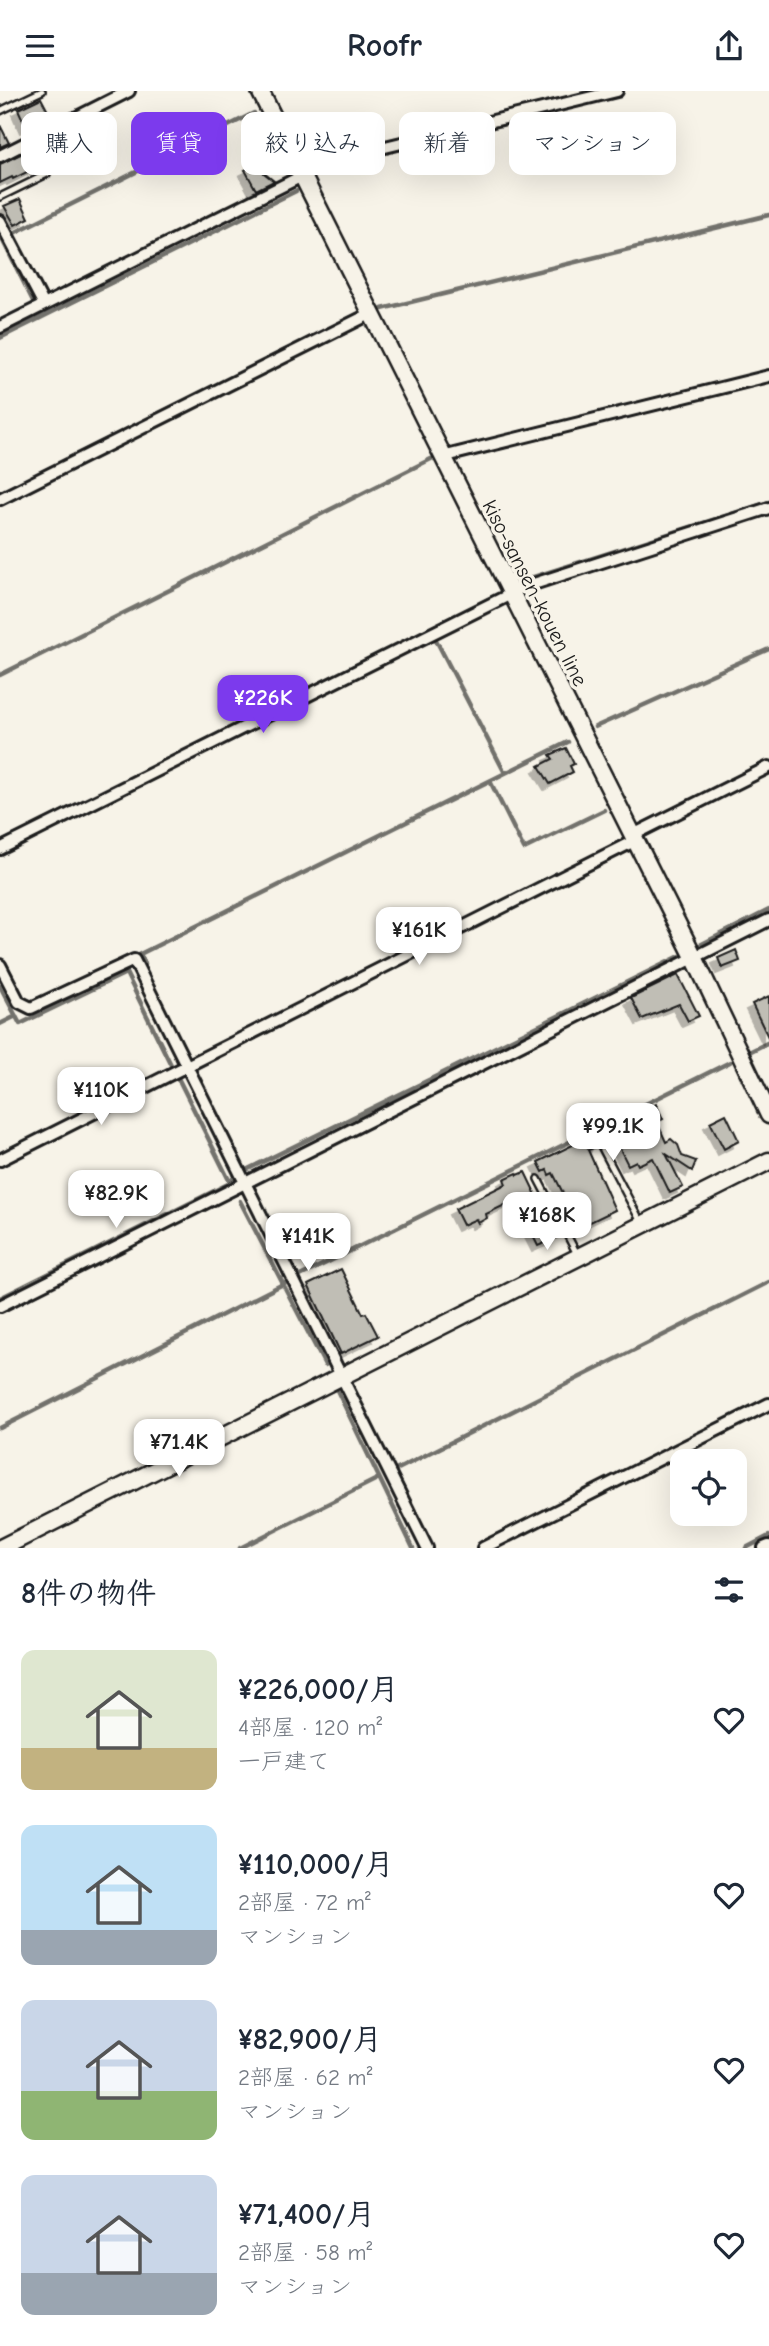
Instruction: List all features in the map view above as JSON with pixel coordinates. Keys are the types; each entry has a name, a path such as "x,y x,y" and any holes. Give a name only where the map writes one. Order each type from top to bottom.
{"main road":[{"name":"kiso-sansen-kouen line","path":"260,91 270,112"},
{"name":"kiso-sansen-kouen line","path":"301,175 694,957 769,1115"},
{"path":"1,1548 769,1161"}],"street":[{"path":"0,156 129,91"},
{"path":"385,150 618,91"},
{"path":"0,327 294,175"},
{"path":"0,221 44,305"},
{"path":"0,499 370,314"},
{"path":"442,457 769,376"},
{"path":"0,849 512,592 769,508"},
{"path":"0,1160 769,767"},
{"path":"0,1306 769,920"},
{"path":"0,965 19,1002 32,1008 134,960 427,1548"},
{"path":"483,1548 769,1404"},
{"path":"764,1548 769,1546"}],"lane":[{"path":"0,111 42,91"},
{"path":"0,197 45,175"},
{"path":"601,1146 642,1225"},
{"path":"538,1179 579,1257"}],"building":[{"path":"41,98 48,112 21,112 21,116 18,109"},
{"path":"0,125 9,143 0,147"},
{"path":"21,154 21,175 0,183 0,164"},
{"path":"248,175 266,175 274,181 256,190"},
{"path":"20,199 29,218 15,225 4,206"},
{"path":"566,748 574,764 570,766 573,772 550,784 539,766 553,759 550,755"},
{"path":"736,950 740,961 722,968 718,958"},
{"path":"678,975 699,1016 688,1021 679,1004 642,1019 631,998"},
{"path":"769,996 769,1039 752,1004"},
{"path":"656,1104 663,1119 657,1122 666,1142 671,1139 678,1145 682,1156 696,1161 692,1171 666,1154 683,1187 670,1193 653,1158 638,1165 636,1161 628,1165 616,1141 599,1141 596,1147 588,1150 615,1210 580,1227 553,1173 549,1175 547,1170 543,1172 538,1162"},
{"path":"726,1114 739,1141 724,1149 710,1122"},
{"path":"525,1172 537,1197 540,1196 558,1237 538,1246 515,1200 486,1214 487,1218 478,1223 476,1219 463,1225 455,1209 506,1184 504,1179"},
{"path":"341,1269 363,1314 366,1313 378,1336 341,1354 308,1285"}],"waterway":[{"path":"12,234 241,120"},
{"path":"0,338 296,191"},
{"path":"382,309 769,215"},
{"path":"0,235 34,303"},
{"path":"0,675 431,459"},
{"path":"521,581 769,502"},
{"path":"435,638 505,773"},
{"path":"595,727 769,649"},
{"path":"142,965 145,964 140,954 568,742"},
{"path":"490,781 524,849 604,810"},
{"path":"698,946 769,910"},
{"path":"244,1171 680,956"},
{"path":"0,986 20,1024 126,973 173,1069"},
{"path":"0,1024 16,1016"},
{"path":"749,1052 769,1042"},
{"path":"298,1277 730,1062"},
{"path":"178,1078 231,1184"},
{"path":"0,1298 230,1183 234,1177"},
{"path":"240,1201 325,1365"},
{"path":"0,1428 287,1282"},
{"path":"396,1470 769,1282"},
{"path":"336,1388 413,1548"},
{"path":"240,1548 379,1478"},
{"path":"746,1548 769,1536"}]}
